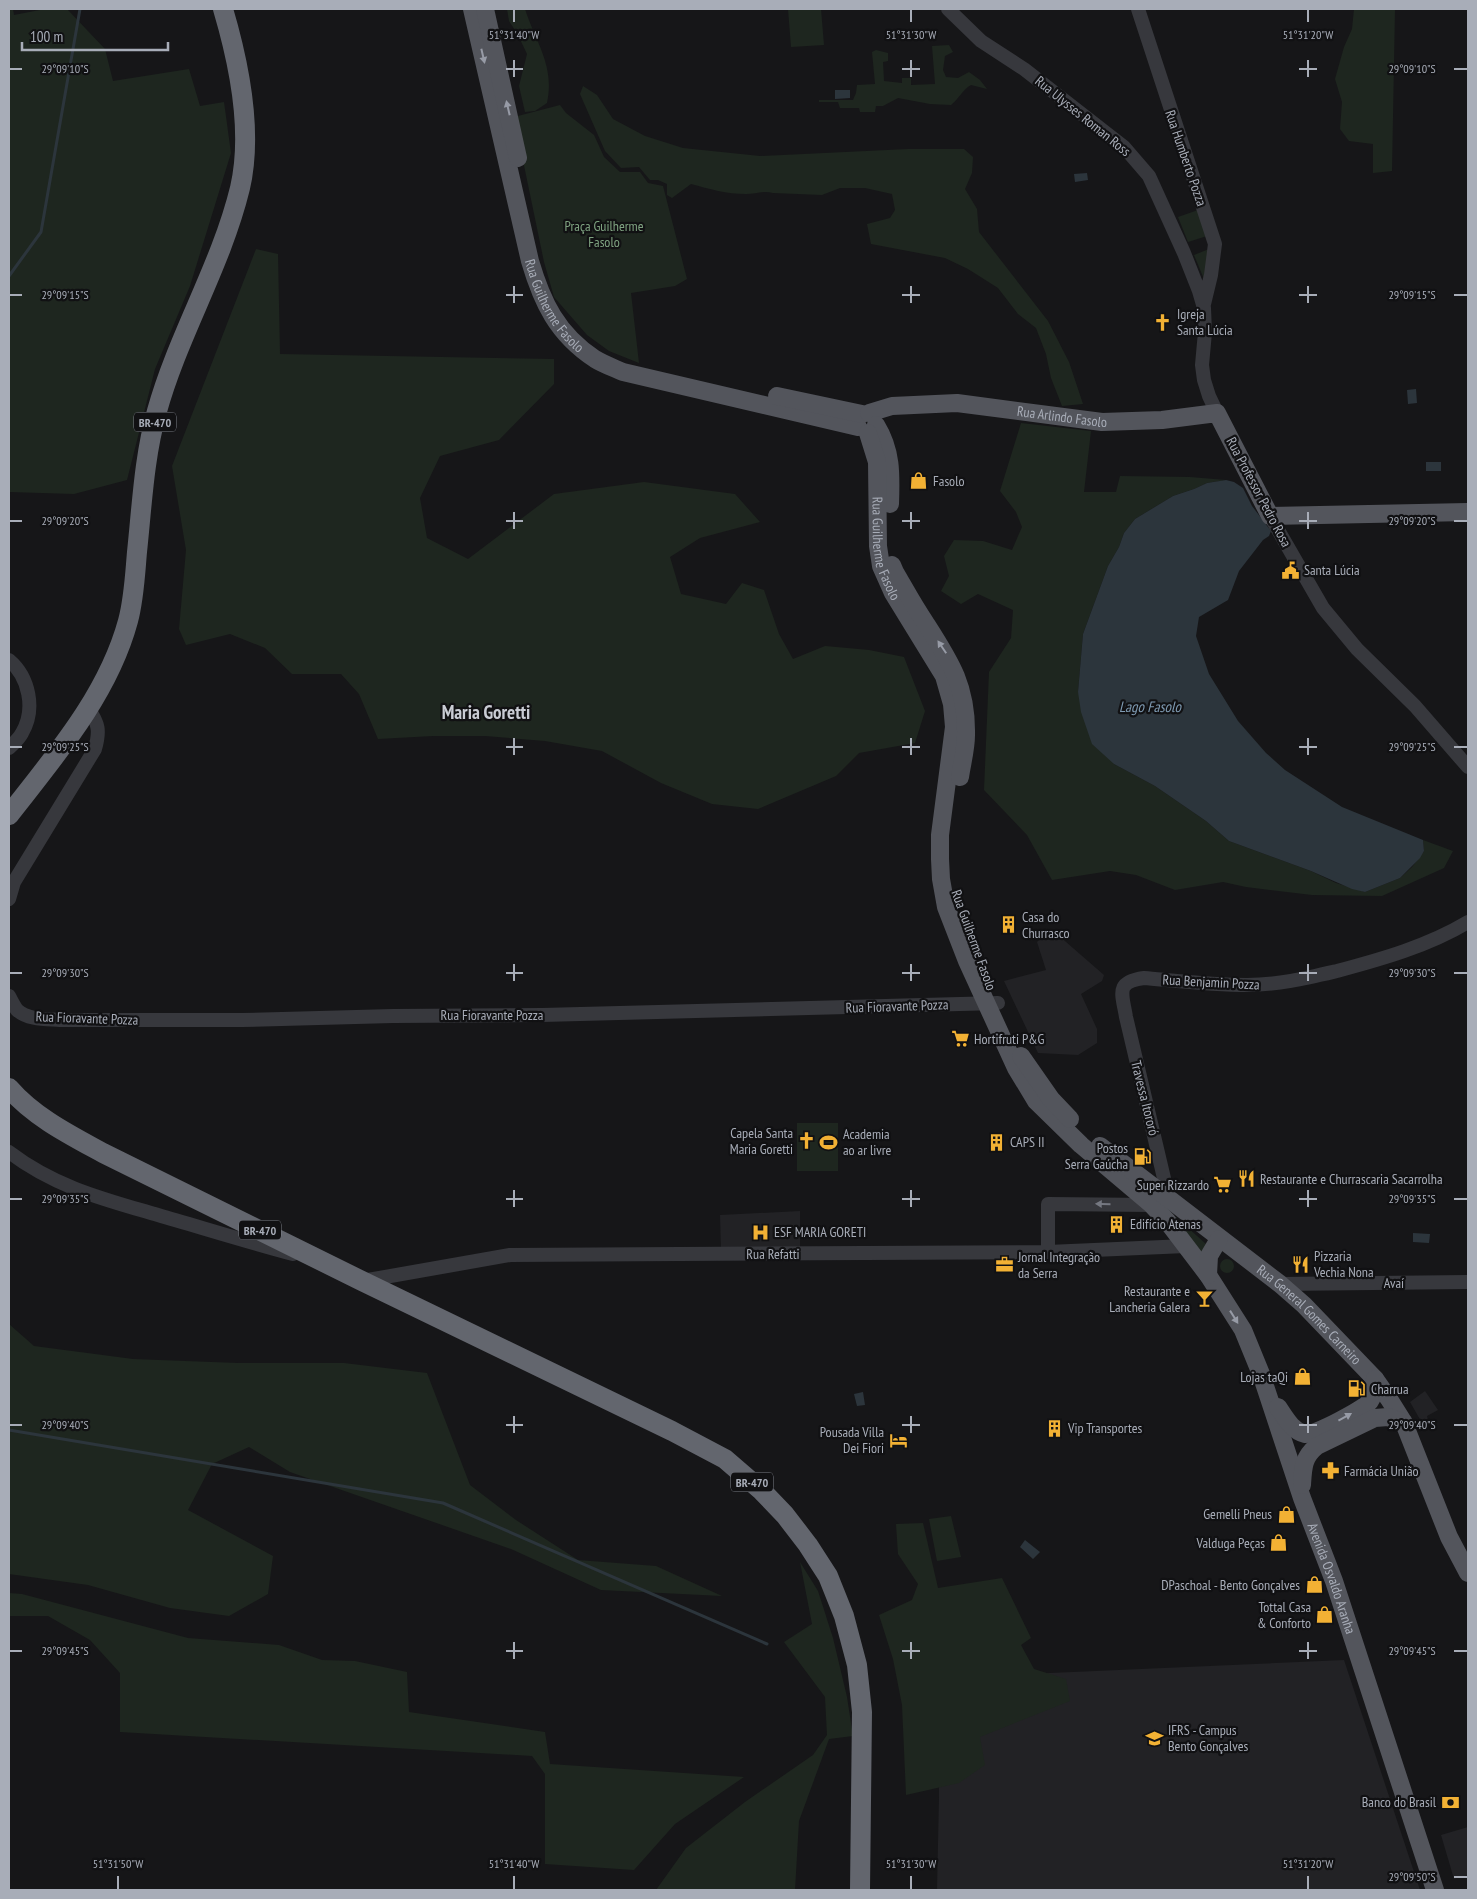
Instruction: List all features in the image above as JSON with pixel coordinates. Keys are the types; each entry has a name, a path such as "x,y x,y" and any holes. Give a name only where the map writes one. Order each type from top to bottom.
{"highway":[{"name":"BR-470","path":"9,815 48,766 88,708 108,674 128,621 135,582 146,460 157,412 168,376 228,227 240,187 244,141 243,116 233,43 223,9"},
{"name":"BR-470","path":"9,1088 28,1107 103,1153 362,1281 582,1386 724,1459 762,1491 808,1545 828,1576 844,1616 856,1665 862,1712 860,1890"}],"main road":[{"name":"Rua Guilherme Fasolo","path":"472,9 538,290 550,314 570,339 595,359 623,372 868,423 884,438 891,472 889,545 895,572 947,655 957,676 962,695 966,737 951,831 951,863 954,893 1016,1068 1036,1101 1081,1145 1158,1201 1219,1239 1239,1254"},
{"name":"Rua Guilherme Fasolo","path":"485,9 509,114 538,260 544,281 553,301 573,330 595,349 627,364 710,389"},
{"name":"Rua Arlindo Fasolo","path":"868,423 884,407 929,404 974,404 1102,422 1162,420 1217,414"},
{"name":"Rua Professor Pedro Rosa","path":"1217,414 1270,516"},
{"path":"1270,516 1468,512"},
{"name":"Rua Guilherme Fasolo","path":"1158,1201 1186,1246 1208,1275"},
{"path":"1208,1275 1209,1256 1219,1239"},
{"name":"Rua General Gomes Carneiro","path":"1239,1254 1280,1284 1304,1305 1374,1378 1404,1423"},
{"name":"Avenida Osvaldo Aranha","path":"1208,1275 1243,1330 1268,1393 1301,1492 1334,1581 1435,1890"},
{"path":"1268,1393 1296,1430 1310,1434 1321,1430 1367,1404 1374,1394 1374,1378"},
{"path":"1301,1492 1304,1460 1310,1451 1317,1446 1374,1418 1388,1417 1404,1423 1449,1537 1468,1572"}],"street":[{"name":"Rua Ulysses Roman Ross","path":"948,9 981,41 1024,69 1112,137 1138,160 1150,176 1159,196 1184,253 1204,308"},
{"name":"Rua Humberto Pozza","path":"1138,9 1215,244 1204,308"},
{"name":"Rua Professor Pedro Rosa","path":"1204,308 1205,332 1202,366 1209,396 1217,414"},
{"name":"Rua Professor Pedro Rosa","path":"1270,516 1323,608 1356,649 1415,706 1468,767"},
{"path":"9,660 22,675 28,690 30,704 28,718 22,734 9,748"},
{"path":"9,899 14,882 96,749 99,737 98,723 88,708"},
{"name":"Rua Benjamin Pozza","path":"1125,984 1131,980 1144,978 1247,985 1273,984 1298,980 1371,962 1422,945 1468,922"},
{"name":"Travessa Itororó","path":"1125,984 1122,995 1126,1017 1167,1188 1167,1194 1158,1201"},
{"name":"Rua Fioravante Pozza","path":"9,996 17,1010 27,1016 38,1019 60,1020 242,1020 393,1016 551,1015 992,1003"},
{"path":"9,1152 60,1184 105,1200 246,1242 326,1262"},
{"path":"1048,1252 1048,1204 1158,1201"},
{"name":"Rua Refatti","path":"362,1281 510,1255 1048,1252 1186,1246"},
{"name":"Avaí","path":"1280,1284 1468,1282"},
{"path":"1304,1305 1307,1292 1311,1287 1320,1283"}],"shaded area":[{"path":"1050,934 1058,935 1104,975 1102,981 1081,994 1097,1029 1097,1043 1078,1055 1038,1053 1004,981 1046,970 1037,942 1042,937"},
{"name":"ESF MARIA GORETI","path":"800,1211 800,1252 721,1250 720,1215"},
{"path":"1425,1391 1438,1410 1427,1416 1428,1420 1422,1423 1410,1402"},
{"name":"IFRS - Campus Bento Gonçalves","path":"1344,1660 1420,1890 937,1890 939,1678"},
{"path":"1468,1827 1468,1875 1454,1879 1441,1835"}],"green space":[{"path":"9,9 13,9 14,15 45,9 67,9 105,49 113,81 189,69 200,106 224,102 231,153 190,286 155,369 127,480 74,494 9,492"},
{"path":"507,9 525,9 543,55 549,90 547,103 535,111 525,112 519,86 527,54 509,21"},
{"path":"788,9 821,9 824,45 791,47"},
{"path":"1354,9 1395,9 1392,171 1373,173 1373,144 1349,141 1340,129 1342,102 1335,79 1344,47 1352,29"},
{"path":"949,45 953,52 945,56 943,70 946,77 958,78 969,72 980,80 987,89 971,85 951,105 930,104 898,98 883,106 876,106 875,112 860,112 859,108 840,108 838,102 819,102 819,100 853,100 857,85 875,84 872,52 876,50 888,53 888,61 883,62 884,81 902,83 902,78 911,78 911,85 935,84 932,46"},
{"path":"583,86 597,95 613,119 645,136 683,148 760,156 908,149 964,149 973,157 972,173 965,189 977,209 979,232 1048,321 1069,362 1083,404 1062,406 1051,378 1046,354 1036,328 1018,314 998,288 968,269 945,258 871,244 867,224 890,218 895,210 892,194 865,188 840,188 822,195 766,192 739,194 691,184 672,198 667,195 667,184 658,180 650,180 639,167 621,168 605,151 580,94"},
{"name":"Praça Guilherme Fasolo","path":"560,105 566,113 594,135 604,157 620,172 640,172 648,183 663,186 687,279 675,286 631,293 639,363 609,351 587,335 554,297 544,262 514,117"},
{"path":"1198,210 1207,236 1188,242 1178,217"},
{"path":"256,249 278,254 280,354 554,359 554,384 499,440 440,456 420,498 427,538 468,559 554,494 644,482 735,494 760,522 700,538 670,557 681,594 726,604 742,583 764,590 779,634 793,659 825,646 869,650 904,657 925,711 915,743 859,753 836,776 758,809 712,804 661,783 602,751 545,741 485,736 378,739 359,694 341,674 292,674 265,648 230,634 186,645 179,629 186,550 172,466"},
{"path":"1209,249 1204,279 1194,255"},
{"path":"1021,423 1091,431 1084,492 1116,492 1120,476 1190,477 1226,480 1207,483 1173,496 1135,519 1124,533 1119,547 1108,566 1083,634 1078,692 1114,764 1155,786 1206,821 1229,841 1311,871 1336,883 1365,892 1400,878 1412,867 1424,851 1423,840 1453,851 1444,868 1382,896 1312,895 1246,887 1223,882 1175,890 1136,875 1110,871 1052,880 1027,835 984,790 989,672 1011,638 1013,610 978,594 961,604 941,591 949,576 944,556 954,540 983,541 1012,550 1022,527 1016,512 1000,491"},
{"path":"797,1123 838,1123 838,1171 797,1171"},
{"path":"1170,1217 1176,1217 1206,1244 1204,1255"},
{"path":"1227,1259 1232,1261 1234,1266 1232,1271 1227,1273 1222,1271 1220,1266 1222,1261"},
{"path":"9,1324 34,1346 133,1359 238,1363 344,1363 427,1373 470,1485 516,1520 578,1560 656,1566 722,1596 601,1590 511,1549 290,1472 249,1447 212,1464 188,1510 273,1556 268,1594 229,1616 170,1608 88,1585 9,1574"},
{"path":"951,1516 961,1557 937,1561 929,1519"},
{"path":"923,1523 938,1588 1002,1578 1031,1638 1021,1645 1034,1669 1066,1679 1070,1701 980,1737 985,1765 959,1783 906,1795 902,1705 893,1659 879,1615 912,1600 918,1584 898,1554 896,1524"},
{"path":"800,1562 818,1591 833,1638 847,1697 853,1736 829,1739 799,1821 795,1890 656,1890 686,1848 745,1802 813,1755 827,1735 825,1697 784,1642 812,1624"},
{"path":"9,1593 22,1594 188,1638 279,1645 322,1660 355,1661 407,1672 409,1712 545,1732 550,1764 744,1777 675,1824 634,1870 545,1864 545,1774 532,1756 120,1732 120,1673 90,1640 48,1616 9,1616"}],"water":[{"path":"835,90 850,90 850,98 835,99"},
{"path":"1087,173 1088,180 1075,182 1074,174"},
{"path":"1416,389 1417,403 1408,404 1407,390"},
{"path":"1426,462 1441,462 1441,471 1426,471"},
{"name":"Lago Fasolo","path":"1226,480 1234,482 1243,488 1252,506 1271,531 1269,536 1263,540 1239,571 1228,600 1199,617 1196,636 1209,674 1238,721 1266,753 1285,770 1342,807 1423,840 1424,851 1420,858 1400,878 1365,892 1352,889 1311,871 1229,841 1206,821 1155,786 1114,764 1092,744 1081,712 1078,692 1083,634 1108,566 1119,547 1124,533 1135,519 1173,496 1207,483"},
{"path":"1413,1233 1430,1234 1429,1243 1413,1242"},
{"path":"863,1392 865,1405 857,1406 854,1394"},
{"path":"1025,1540 1040,1552 1033,1559 1020,1547"}],"waterway":[{"path":"9,276 41,232 80,9"},
{"path":"9,1430 443,1503 767,1644"}],"place":[{"name":"Igreja Santa Lúcia","path":"1163,322"},
{"name":"Fasolo","path":"919,481"},
{"name":"Santa Lúcia","path":"1290,570"},
{"name":"Casa do Churrasco","path":"1008,925"},
{"name":"Hortifruti P&G","path":"960,1039"},
{"name":"Capela Santa Maria Goretti","path":"807,1141"},
{"name":"Academia ao ar livre","path":"829,1142"},
{"name":"CAPS II","path":"996,1142"},
{"name":"Postos Serra Gaúcha","path":"1142,1156"},
{"name":"Restaurante e Churrascaria Sacarrolha","path":"1246,1179"},
{"name":"Super Rizzardo","path":"1223,1185"},
{"name":"Edifício Atenas","path":"1116,1224"},
{"name":"ESF MARIA GORETI","path":"760,1232"},
{"name":"Pizzaria Vechia Nona","path":"1300,1264"},
{"name":"Jornal Integração da Serra","path":"1004,1265"},
{"name":"Restaurante e Lancheria Galera","path":"1204,1299"},
{"name":"Lojas taQi","path":"1302,1377"},
{"name":"Charrua","path":"1357,1389"},
{"name":"Vip Transportes","path":"1054,1428"},
{"name":"Pousada Villa Dei Fiori","path":"898,1440"},
{"name":"Farmácia União","path":"1330,1471"},
{"name":"Gemelli Pneus","path":"1286,1514"},
{"name":"Valduga Peças","path":"1279,1543"},
{"name":"DPaschoal - Bento Gonçalves","path":"1314,1585"},
{"name":"Tottal Casa & Conforto","path":"1325,1615"},
{"name":"IFRS - Campus Bento Gonçalves","path":"1154,1738"},
{"name":"Banco do Brasil","path":"1450,1802"}],"district":[{"name":"Maria Goretti","path":"486,712"}]}
